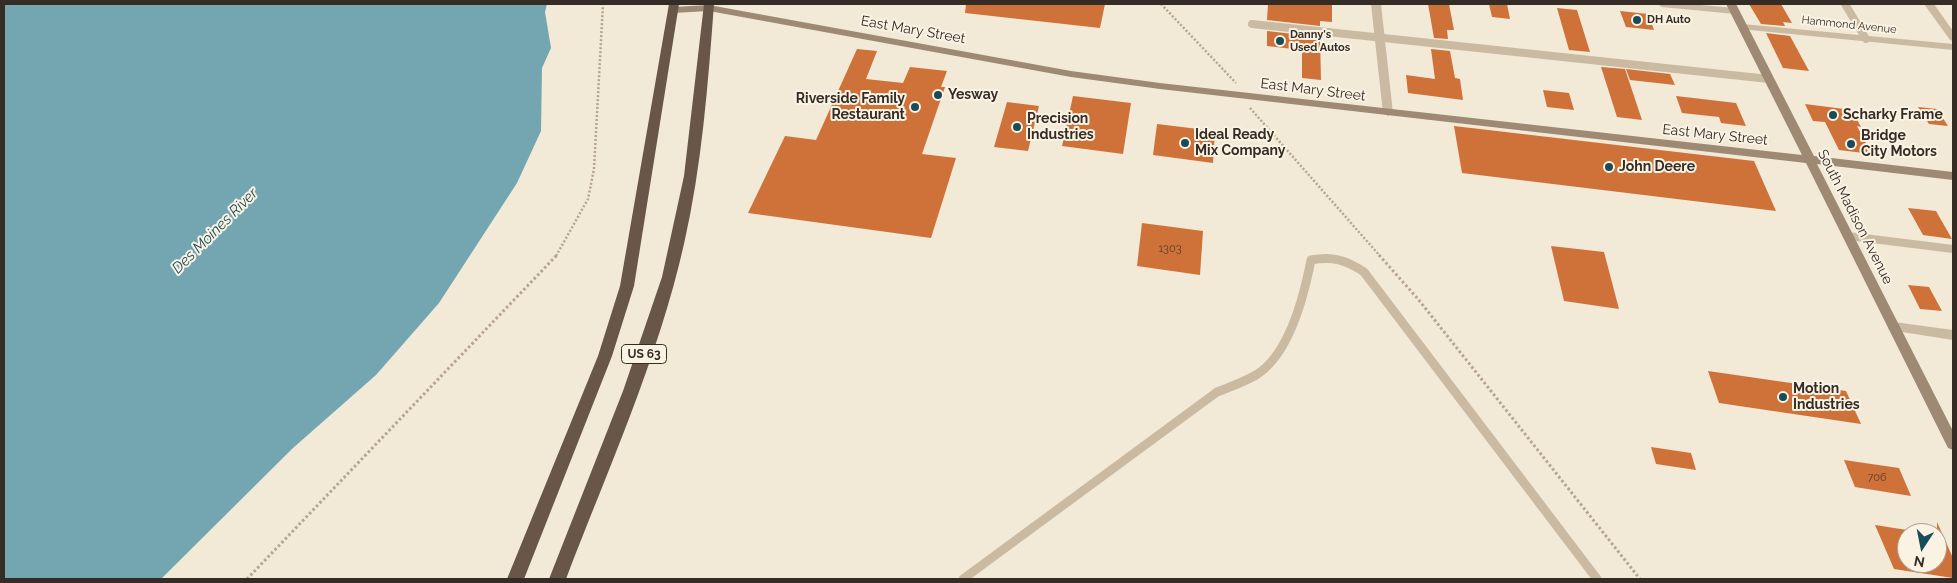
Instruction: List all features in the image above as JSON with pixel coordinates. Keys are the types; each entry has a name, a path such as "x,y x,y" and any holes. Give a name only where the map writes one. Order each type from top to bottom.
{"highway":[{"name":"US 63","path":"557,579 645,352 670,276 684,208 698,119 709,6"},
{"name":"US 63","path":"515,579 604,356 627,286 674,7"}],"main road":[{"name":"East Mary Street","path":"674,7 709,6 1072,74 1240,96 1953,176"},
{"name":"South Madison Avenue","path":"1733,7 1953,443"}],"street":[{"path":"1376,4 1388,112"},
{"path":"1662,4 1733,7"},
{"path":"1929,4 1953,38"},
{"name":"Hammond Avenue","path":"1743,27 1953,48"},
{"path":"1894,327 1953,335"}],"lane":[{"path":"1844,4 1866,39"},
{"path":"1252,24 1769,79"},
{"path":"1848,236 1953,249"},
{"path":"964,579 1217,392 1257,375 1280,352 1303,299 1311,260 1329,255 1349,262 1364,272 1597,579"}],"path":[{"path":"247,579 554,259 571,232 588,199 594,169 603,4"},
{"path":"1161,4 1235,81 1240,96 1418,299 1640,579"}],"water":[{"name":"Des Moines River","path":"4,4 547,4 545,12 551,48 542,68 541,131 517,183 439,303 376,375 293,448 161,579 4,579"}],"building":[{"path":"966,4 1105,4 1100,28 965,13"},
{"path":"1268,4 1332,4 1332,22 1320,21 1320,26 1267,20"},
{"path":"1428,4 1449,4 1454,30 1447,30 1448,39 1434,38"},
{"path":"1489,4 1507,4 1510,19 1492,17"},
{"path":"1749,4 1781,4 1792,23 1783,22 1785,26 1761,24"},
{"path":"1557,8 1577,10 1590,52 1569,50"},
{"name":"DH Auto","path":"1620,11 1648,14 1654,30 1626,27"},
{"path":"1267,31 1320,37 1321,80 1302,78 1302,50 1267,46"},
{"path":"1766,33 1790,36 1809,71 1783,68"},
{"path":"857,49 877,51 866,79 903,83 910,67 947,71 941,87 945,87 922,154 956,158 931,238 748,213 785,136 816,140"},
{"path":"1431,49 1450,51 1455,78 1460,79 1463,100 1408,93 1406,75 1435,79"},
{"path":"1601,67 1625,69 1642,120 1617,117"},
{"path":"1626,69 1670,74 1675,85 1630,80"},
{"path":"1543,90 1569,93 1574,110 1547,107"},
{"path":"1073,96 1131,103 1123,154 1062,146"},
{"path":"1676,96 1736,103 1746,126 1721,123 1719,117 1682,113"},
{"name":"Precision Industries","path":"1007,102 1039,106 1028,151 994,147"},
{"path":"1805,104 1852,110 1861,127 1857,126 1872,154 1839,150 1825,122 1813,121"},
{"path":"1918,107 1937,109 1948,126 1929,124"},
{"name":"Ideal Ready Mix Company","path":"1157,124 1215,131 1213,163 1153,155"},
{"name":"John Deere","path":"1454,126 1754,161 1776,211 1462,173"},
{"path":"1908,208 1936,211 1952,239 1923,235"},
{"path":"1142,223 1203,231 1200,275 1137,266"},
{"path":"1551,246 1604,252 1619,309 1564,301"},
{"path":"1908,285 1929,287 1942,311 1920,309"},
{"name":"Motion Industries","path":"1708,371 1846,391 1861,424 1719,403"},
{"path":"1651,447 1691,453 1696,470 1656,464"},
{"path":"1844,460 1899,468 1911,496 1855,487"},
{"path":"1875,525 1897,528 1897,569 1894,569"},
{"path":"1947,544 1953,558 1953,578 1920,573 1947,573"}],"place":[{"name":"DH Auto","path":"1637,20"},
{"name":"Danny's Used Autos","path":"1280,41"},
{"name":"Yesway","path":"938,95"},
{"name":"Riverside Family Restaurant","path":"915,107"},
{"name":"Scharky Frame","path":"1833,115"},
{"name":"Precision Industries","path":"1017,127"},
{"name":"Ideal Ready Mix Company","path":"1185,143"},
{"name":"Bridge City Motors","path":"1851,144"},
{"name":"John Deere","path":"1609,167"},
{"name":"Motion Industries","path":"1783,397"}]}
